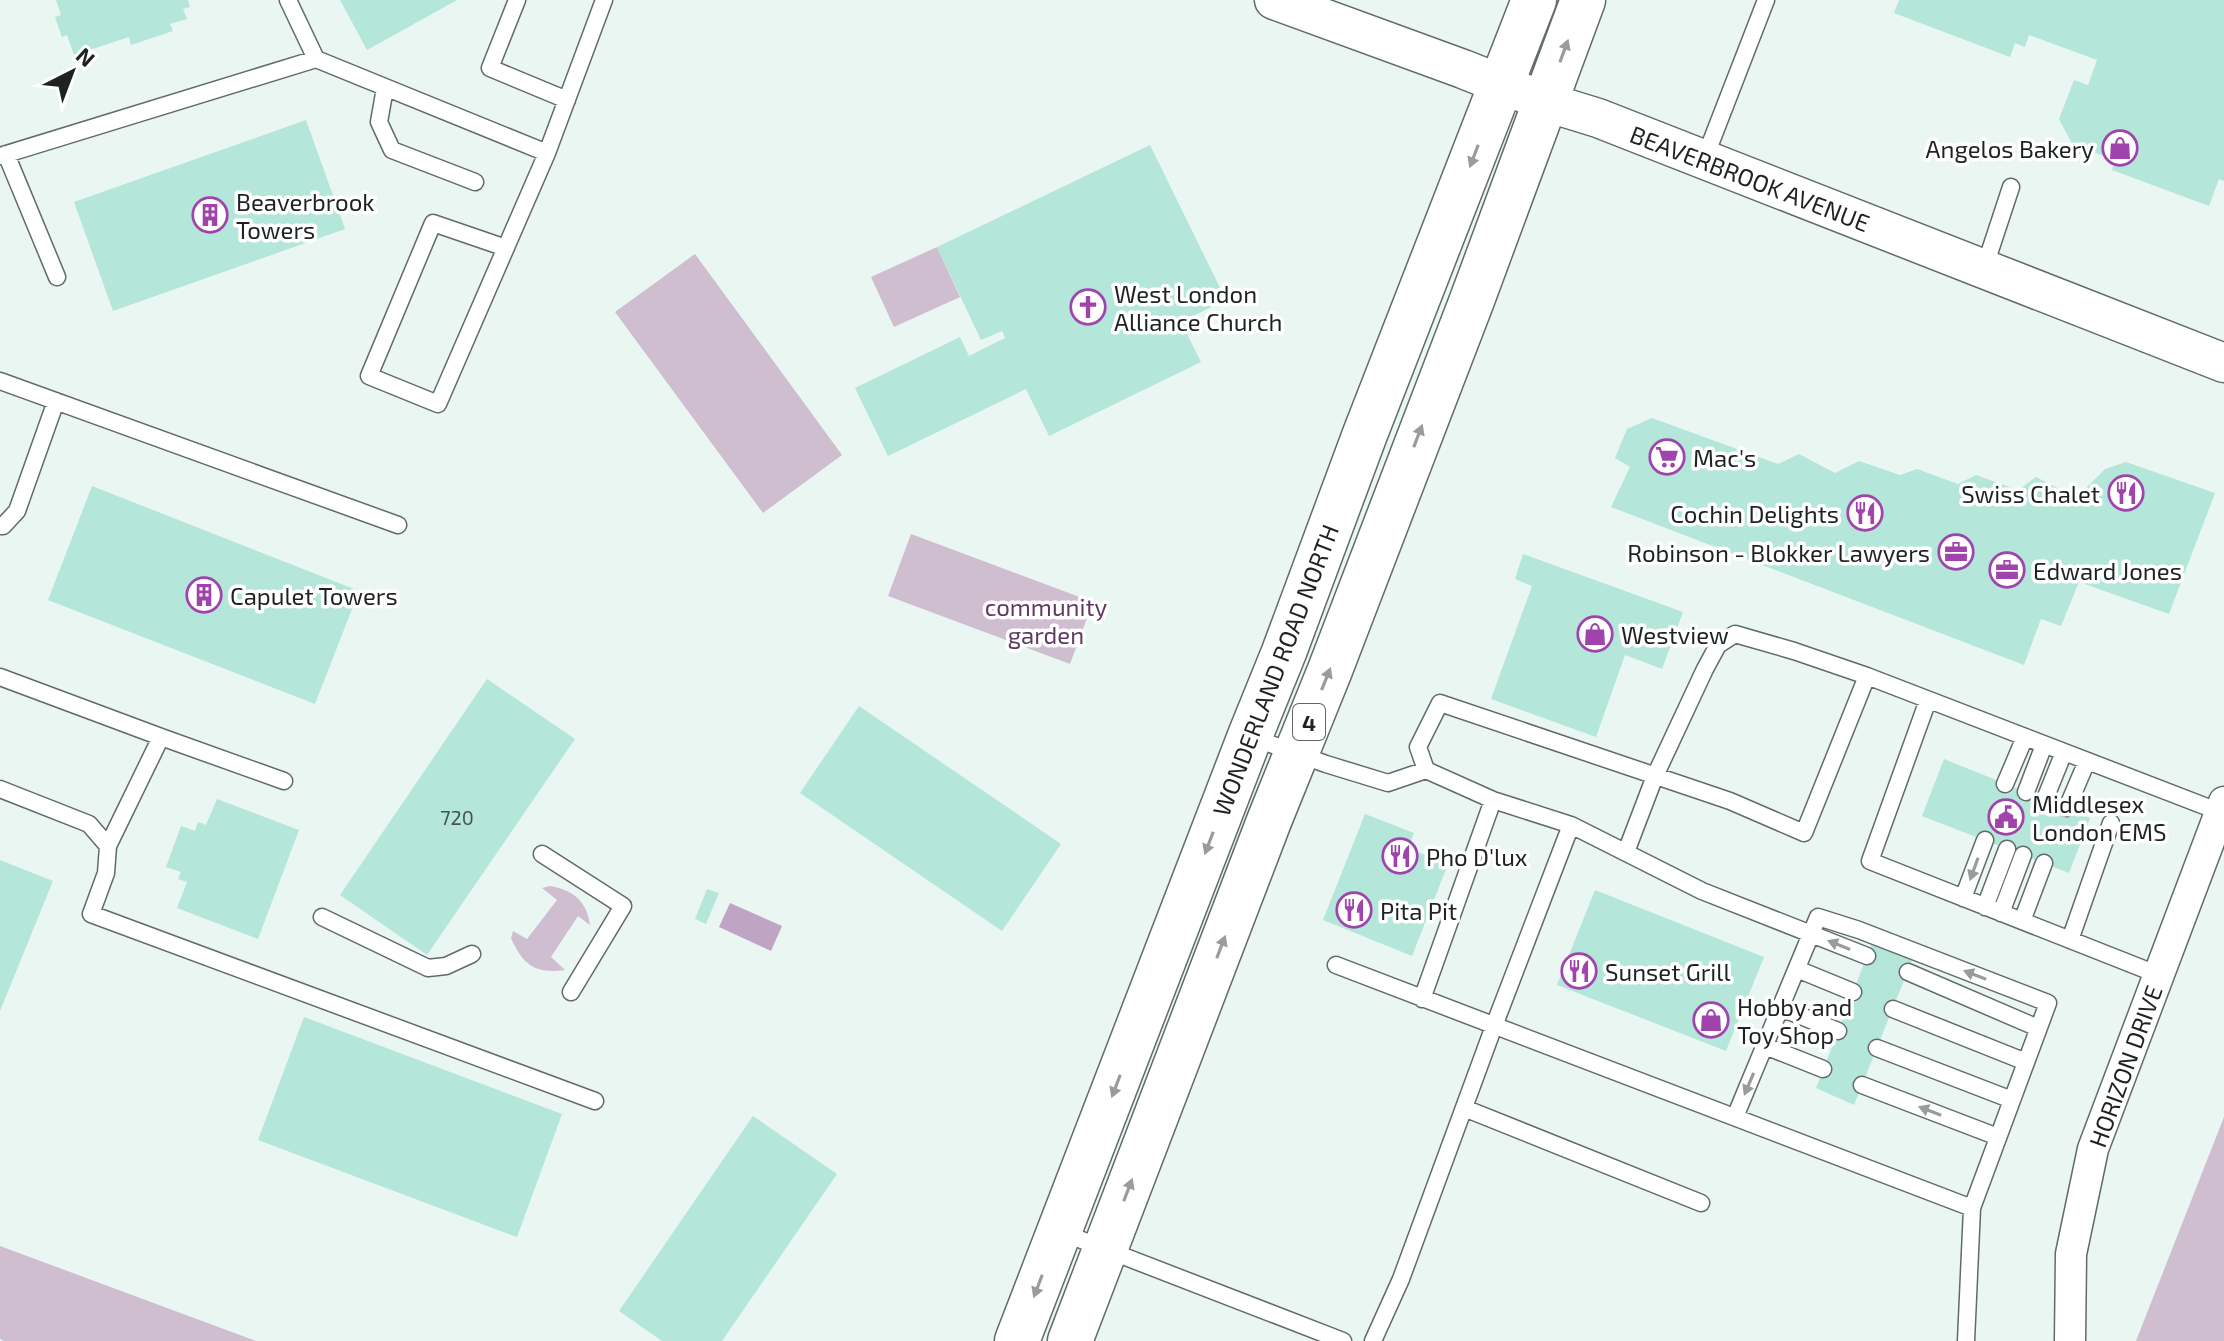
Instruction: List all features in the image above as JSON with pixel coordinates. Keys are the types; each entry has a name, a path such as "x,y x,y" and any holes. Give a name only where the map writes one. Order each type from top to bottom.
{"main road":[{"name":"WONDERLAND ROAD NORTH","path":"1017,1341 1534,0"},
{"name":"WONDERLAND ROAD NORTH","path":"1070,1341 1472,300 1583,0"}],"street":[{"name":"BEAVERBROOK AVENUE","path":"1274,0 1546,102 1591,115 2224,363"},
{"name":"HORIZON DRIVE","path":"2070,1341 2071,1254 2093,1149 2222,807"}],"lane":[{"path":"288,0 316,59"},
{"path":"517,0 490,68 567,100"},
{"path":"506,248 433,223 369,376 438,404 506,248 547,153 604,0"},
{"path":"1704,160 1766,0"},
{"path":"57,277 3,155 316,59 547,153"},
{"path":"385,88 379,122 392,150 475,182"},
{"path":"1984,269 2011,187"},
{"path":"0,381 398,525"},
{"path":"0,526 17,511 56,401"},
{"path":"1626,852 1655,776 1718,645 1735,634 1867,676 2087,761 2222,807"},
{"path":"1426,770 1418,747 1440,703 1730,801 1804,833 1867,676"},
{"path":"0,677 284,781"},
{"path":"1928,700 1870,861 2159,975"},
{"path":"1250,736 1388,783 1426,770 1493,800 1571,825 1702,891 1867,956"},
{"path":"161,737 108,846 106,873 91,914 595,1101"},
{"path":"2005,784 2025,737"},
{"path":"2026,792 2044,745"},
{"path":"2045,799 2064,752"},
{"path":"2067,808 2087,761"},
{"path":"0,789 89,824 108,846"},
{"path":"1422,999 1493,800"},
{"path":"2070,940 2111,823"},
{"path":"1373,1341 1401,1279 1571,825"},
{"path":"1963,898 1985,840"},
{"path":"1993,910 2007,849"},
{"path":"542,854 623,906 571,992"},
{"path":"1993,910 2023,855"},
{"path":"2022,921 2044,863"},
{"path":"322,917 428,968 446,966 472,954"},
{"path":"1735,1117 1818,917 2048,1003 1972,1208 1966,1341"},
{"path":"1336,965 1972,1208"},
{"path":"1797,969 1853,992"},
{"path":"1908,972 2038,1028"},
{"path":"1781,1008 1838,1031"},
{"path":"1893,1009 2026,1062"},
{"path":"1765,1046 1823,1069"},
{"path":"1877,1048 2012,1100"},
{"path":"1862,1085 1998,1137"},
{"path":"1464,1108 1701,1203"},
{"path":"1060,1231 1343,1341"}],"green space":[{"path":"937,247 960,297 894,327 871,277"},
{"path":"695,254 842,455 763,513 615,312"},
{"name":"community garden","path":"911,534 1093,602 1070,664 888,596"},
{"path":"550,886 566,890 578,898 586,909 590,925 578,916 551,957 565,970 531,966 520,955 511,938 513,931 527,939 557,900 542,888"},
{"path":"2224,1117 2224,1341 2136,1341"},
{"path":"0,1246 256,1341 4,1341 0,1339"}],"shaded area":[{"path":"730,903 782,926 771,951 719,927"}],"building":[{"path":"56,0 188,0 190,7 183,9 187,19 170,24 173,31 131,45 129,37 74,55 67,35 62,37 55,17 61,15"},
{"path":"340,0 457,0 367,50"},
{"path":"1899,0 2224,0 2224,181 2219,179 2209,206 2112,170 2115,160 2088,150 2078,155 2059,119 2074,80 2088,85 2097,60 2029,35 2025,47 2015,43 2010,57 1894,13"},
{"name":"Beaverbrook Towers","path":"306,120 345,229 113,311 74,202"},
{"name":"West London Alliance Church","path":"1150,145 1226,300 1195,315 1188,336 1201,362 1049,436 1026,389 888,456 855,388 960,337 969,356 1005,338 1002,331 981,340 937,247"},
{"path":"1652,418 1778,464 1799,454 1835,473 1859,461 1900,475 1917,469 1958,484 1976,475 2018,490 2036,477 2076,498 2105,469 2126,462 2215,493 2169,614 2079,582 2061,626 2041,619 2024,665 1611,507 1630,467 1615,458 1627,429"},
{"name":"Capulet Towers","path":"92,486 359,591 315,704 48,600"},
{"name":"Westview","path":"1523,554 1683,612 1662,669 1625,655 1596,737 1491,699 1532,586 1515,579"},
{"path":"487,679 575,739 427,955 340,895"},
{"path":"859,706 1061,844 1002,931 800,793"},
{"name":"Middlesex London EMS","path":"1944,759 2090,818 2069,873 1922,816"},
{"path":"217,799 299,830 258,939 177,908 187,882 178,879 181,872 166,867 181,826 195,831 198,822 206,825"},
{"path":"1365,814 1414,833 1408,848 1448,864 1412,956 1323,920"},
{"path":"0,860 53,881 0,1011"},
{"path":"707,889 719,893 706,924 695,919"},
{"path":"1595,890 1764,957 1726,1051 1557,985"},
{"path":"1872,943 1913,958 1854,1105 1816,1088"},
{"path":"304,1017 562,1114 517,1237 258,1140"},
{"path":"753,1116 837,1174 722,1341 662,1341 619,1311"}],"place":[{"name":"Angelos Bakery","path":"2120,148"},
{"name":"Beaverbrook Towers","path":"210,215"},
{"name":"West London Alliance Church","path":"1088,307"},
{"name":"Mac's","path":"1667,457"},
{"name":"Swiss Chalet","path":"2126,493"},
{"name":"Cochin Delights","path":"1865,513"},
{"name":"Robinson - Blokker Lawyers","path":"1956,552"},
{"name":"Edward Jones","path":"2007,570"},
{"name":"Capulet Towers","path":"204,595"},
{"name":"Westview","path":"1595,634"},
{"name":"Middlesex London EMS","path":"2006,817"},
{"name":"Pho D'lux","path":"1400,856"},
{"name":"Pita Pit","path":"1354,910"},
{"name":"Sunset Grill","path":"1579,971"},
{"name":"Hobby and Toy Shop","path":"1711,1020"}]}
